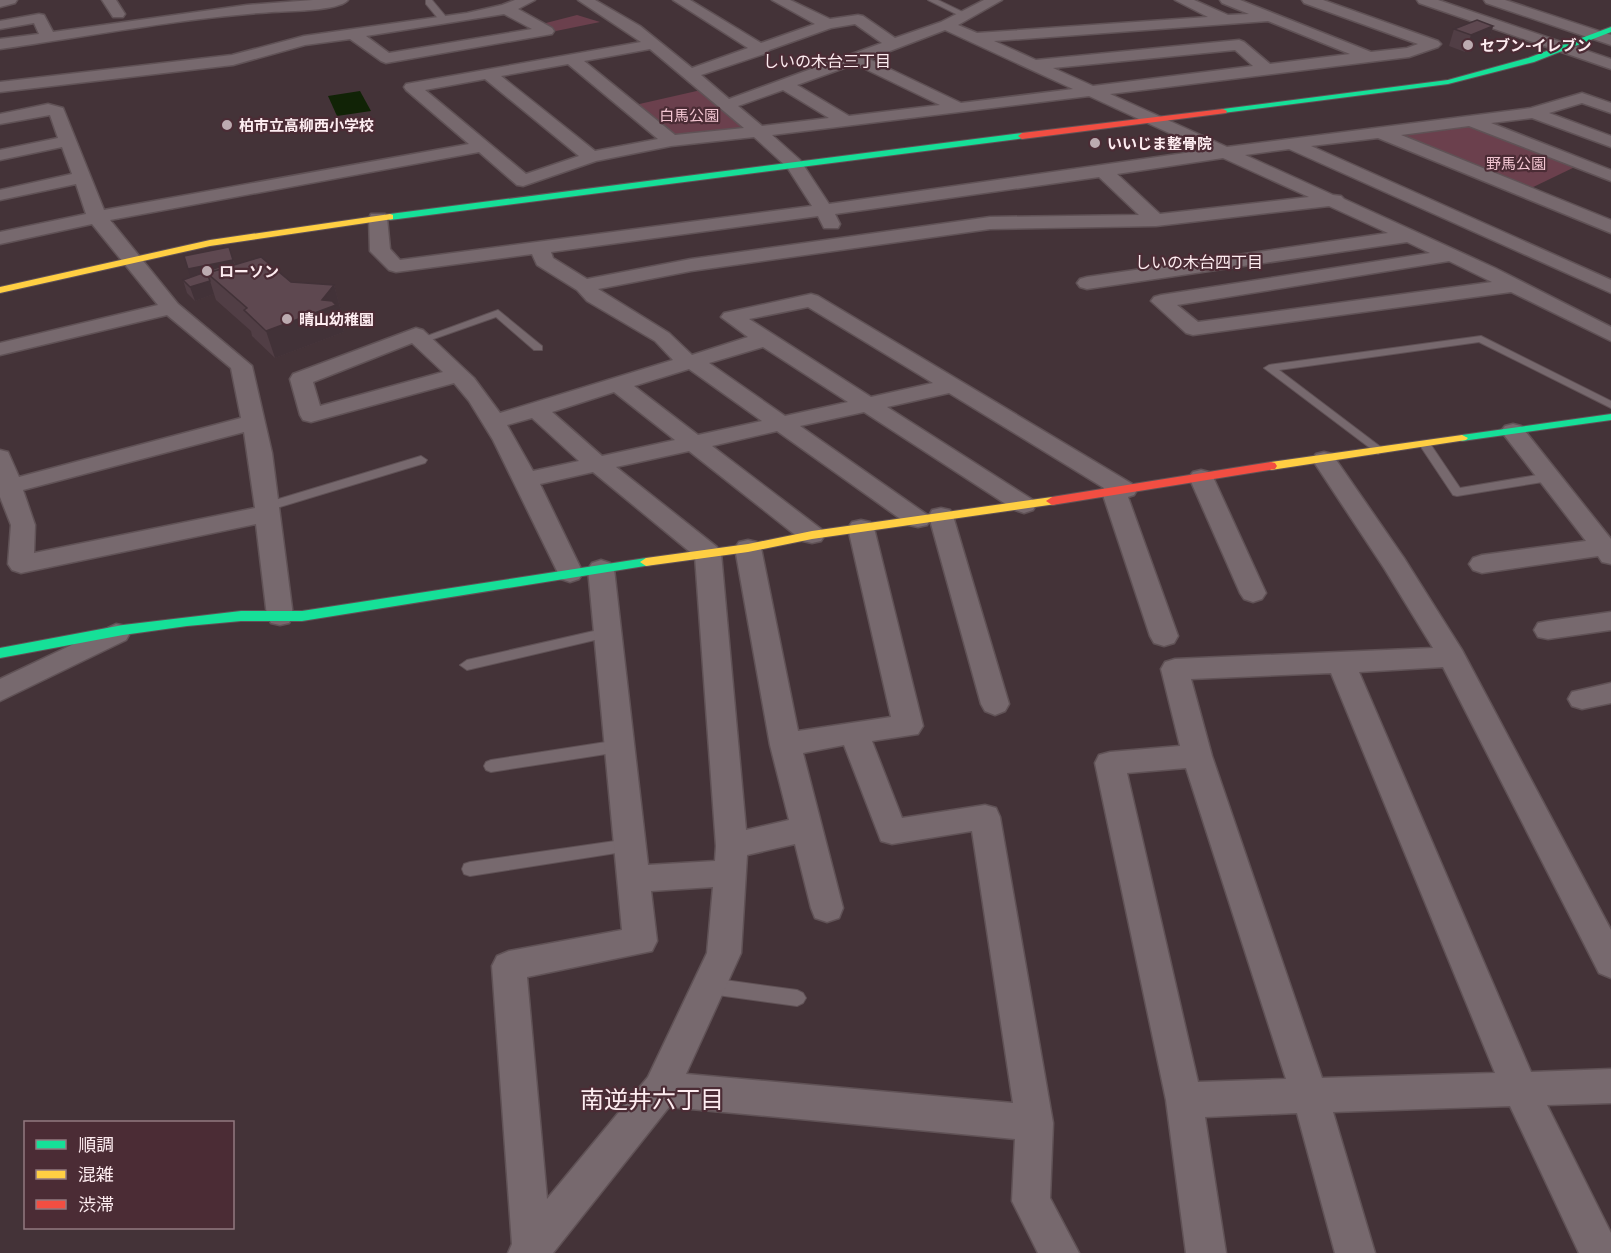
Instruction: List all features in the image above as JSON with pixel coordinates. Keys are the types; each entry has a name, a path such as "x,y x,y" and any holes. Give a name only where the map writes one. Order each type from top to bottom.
{"street":[{"path":"0,3 10,0"},
{"path":"109,0 118,14"},
{"path":"0,44 99,29 182,24 341,0"},
{"path":"464,0 476,15"},
{"path":"0,87 102,69 140,72 233,60 304,40 476,15 506,9 528,0"},
{"path":"585,0 635,29 758,131 794,164 843,243"},
{"path":"680,0 762,50"},
{"path":"779,0 828,24"},
{"path":"727,105 946,25 992,0"},
{"path":"1182,0 1226,20"},
{"path":"1227,0 1369,57"},
{"path":"654,44 412,87 480,147 523,181 591,156 671,141 960,108 1409,52 1433,44 1309,0"},
{"path":"1424,0 1611,64"},
{"path":"1491,0 1611,40"},
{"path":"352,33 386,58 546,31 506,9"},
{"path":"99,29 118,14 136,11"},
{"path":"974,38 1268,17"},
{"path":"0,25 39,18 47,36"},
{"path":"690,74 762,50 828,24 858,18 893,44"},
{"path":"946,25 1152,120 1335,200 1515,285 1611,335"},
{"path":"0,291 133,260 268,233 1448,82 1505,70 1611,28"},
{"path":"1032,65 1239,45 1266,69"},
{"path":"855,58 960,108"},
{"path":"572,59 671,141"},
{"path":"0,72 29,69 29,82"},
{"path":"489,74 591,156"},
{"path":"785,84 844,120"},
{"path":"378,218 380,251 396,266 975,190 1291,143 1533,113 1582,98 1611,108"},
{"path":"0,119 54,109 97,217 171,308 241,366 254,422 280,616"},
{"path":"1533,113 1611,142"},
{"path":"1469,121 1611,176"},
{"path":"1380,132 1611,227"},
{"path":"0,155 66,141"},
{"path":"1291,143 1611,287"},
{"path":"0,238 97,217 480,147"},
{"path":"1103,171 1156,220"},
{"path":"0,195 81,178"},
{"path":"584,286 691,265 990,223 1156,220 1335,200"},
{"path":"1087,283 1409,236"},
{"path":"540,248 544,261 584,286 594,297 662,337 689,362 781,424 930,517 995,705"},
{"path":"1452,255 1161,301 1193,329 1515,285"},
{"path":"1173,271 1197,295"},
{"path":"1024,505 731,317 811,300 1119,491 1164,636"},
{"path":"0,349 171,308"},
{"path":"457,375 311,415 302,380 416,334 421,340 457,375 477,396 494,422 525,480 586,571 608,633 640,940 509,966 530,1250"},
{"path":"494,422 765,339"},
{"path":"616,383 812,535"},
{"path":"525,480 951,386"},
{"path":"530,1250 661,1089 724,953 731,859 708,554 597,464 534,408"},
{"path":"0,653 123,630 230,617 302,616 748,548 812,535 930,517 1611,417"},
{"path":"5,488 254,422"},
{"path":"1513,431 1607,551"},
{"path":"0,457 5,488 23,525 21,564 266,511"},
{"path":"1324,459 1395,564 1452,657 1611,963"},
{"path":"1201,477 1253,593"},
{"path":"785,745 854,732 908,726 861,528"},
{"path":"748,548 765,650 785,745 827,908"},
{"path":"1482,564 1607,551"},
{"path":"1548,630 1611,621"},
{"path":"0,691 123,630"},
{"path":"1355,1253 1310,1096 1197,756 1175,669 1452,657"},
{"path":"1341,663 1520,1089 1600,1253"},
{"path":"1582,699 1611,693"},
{"path":"854,732 892,832 985,817 1034,1123 1031,1201 1059,1253"},
{"path":"1197,756 1110,763 1184,1100 1206,1253"},
{"path":"634,879 731,859 806,829"},
{"path":"1184,1100 1611,1086"},
{"path":"661,1089 1034,1123"}],"lane":[{"path":"932,0 964,15"},
{"path":"429,2 444,20"},
{"path":"421,340 498,313 538,348"},
{"path":"1378,450 1269,368 1481,339 1611,405"},
{"path":"1425,444 1457,492 1549,477"},
{"path":"266,511 421,460"},
{"path":"467,665 608,633"},
{"path":"491,766 619,746"},
{"path":"470,869 629,845"},
{"path":"710,986 797,998"}],"green space":[{"path":"577,15 600,22 556,31 542,24"},
{"name":"白馬公園","path":"701,90 745,127 674,136 635,105"},
{"name":"野馬公園","path":"1469,121 1581,164 1525,191 1380,132"}],"shaded area":[{"path":"360,91 371,111 337,116 328,96"}],"building":[{"path":"1477,20 1493,26 1471,35 1454,29"},
{"path":"229,247 233,260 188,269 184,256"},
{"path":"261,257 291,282 334,285 322,300 332,301 336,305 266,331 244,310 247,308 207,273"},
{"path":"219,267 221,269 207,273 210,281 190,287 183,280"}],"traffic: fast":[{"path":"1223,111 1448,82 1531,60 1611,29"},
{"path":"390,217 1022,136"},
{"path":"1462,438 1611,417"},
{"path":"0,653 123,630 241,616 302,616 646,562"}],"traffic: slow":[{"path":"0,290 210,243 390,217"},
{"path":"1271,466 1462,438"},
{"path":"646,562 748,548 812,535 1052,501"}],"traffic: jam":[{"path":"1022,136 1223,111"},
{"path":"1052,501 1271,466"}],"place":[{"name":"セブン-イレブン","path":"1468,45"},
{"name":"柏市立高柳西小学校","path":"227,125"},
{"name":"いいじま整骨院","path":"1095,143"},
{"name":"ローソン","path":"207,271"},
{"name":"晴山幼稚園","path":"287,319"}],"district":[{"name":"しいの木台三丁目","path":"827,61"},
{"name":"しいの木台四丁目","path":"1199,262"},
{"name":"南逆井六丁目","path":"652,1099"}]}
